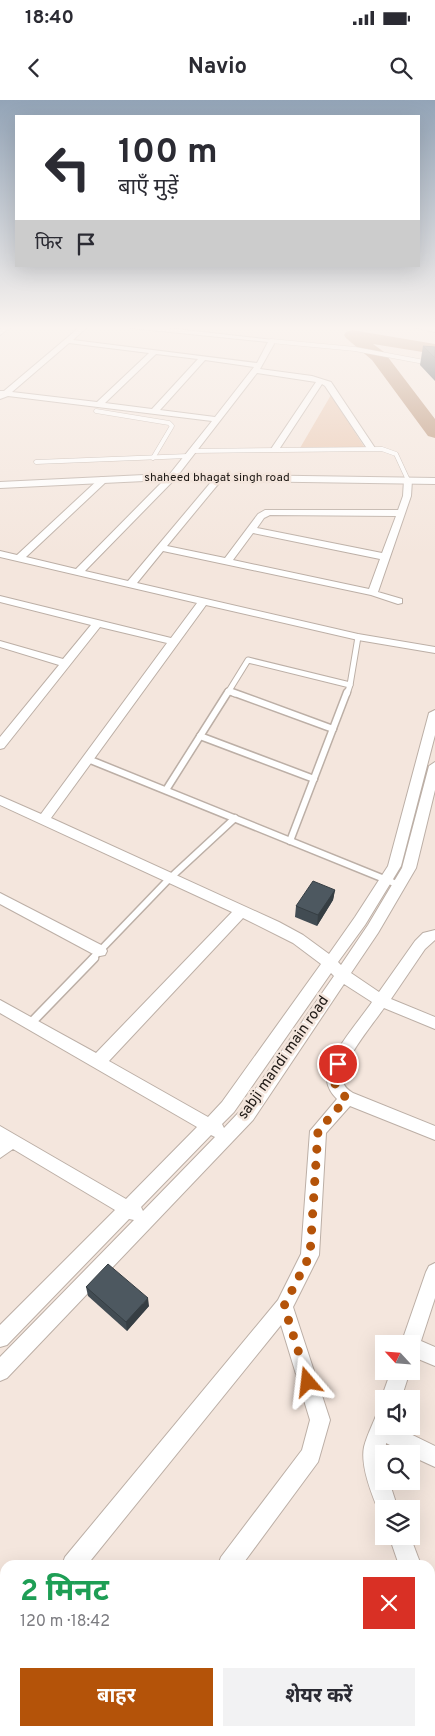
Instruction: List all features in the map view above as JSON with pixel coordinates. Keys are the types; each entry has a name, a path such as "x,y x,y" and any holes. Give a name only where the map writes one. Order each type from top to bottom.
{"street":[{"path":"56,402 216,420"},
{"path":"98,408 104,402"},
{"path":"154,412 163,402"},
{"path":"78,572 172,477 230,402"},
{"path":"275,448 306,402"},
{"path":"342,402 372,448"},
{"name":"shaheed bhagat singh road","path":"0,485 172,477 435,481"},
{"path":"131,584 220,477"},
{"path":"19,558 104,479"},
{"path":"373,594 402,513 407,496 408,480"},
{"path":"227,562 261,516 277,511 402,513"},
{"path":"251,530 386,557"},
{"path":"162,548 398,601"},
{"path":"0,554 358,637 435,650"},
{"path":"0,599 174,642"},
{"path":"43,820 203,602"},
{"path":"0,745 98,623"},
{"path":"0,644 65,663"},
{"path":"0,1338 228,1107 360,921 392,882 394,866 435,713"},
{"name":"sabji mandi main road","path":"0,1371 246,1115 342,974 392,882 409,868 435,766"},
{"path":"0,800 298,939 381,1002 435,1023"},
{"path":"0,898 100,951"},
{"path":"98,1062 241,911"},
{"path":"435,935 428,937 420,945 338,1064 334,1081 338,1092 347,1098 435,1133"},
{"path":"0,1006 210,1125 225,1137"},
{"path":"77,1560 284,1306 310,1255 318,1131 347,1098"},
{"path":"4,1141 147,1219"},
{"path":"414,1335 435,1275"},
{"path":"234,1560 311,1455 320,1420 284,1306"},
{"path":"420,1350 435,1357"},
{"path":"379,1435 374,1448 376,1474 385,1500"},
{"path":"399,1435 435,1456"},
{"path":"402,1545 408,1560"}],"lane":[{"path":"98,408 169,423 172,426 153,458"},
{"path":"36,462 153,458 190,453 275,448 372,448 396,454 408,480"},
{"path":"290,841 350,685 358,637"},
{"path":"166,790 248,660 350,685"},
{"path":"228,691 333,729"},
{"path":"200,736 314,780"},
{"path":"88,758 392,882"},
{"path":"30,1024 169,879 235,818"}],"shaded area":[{"path":"327,402 336,402 365,448 300,448"}],"building":[{"path":"313,881 335,890 318,915 296,906"},
{"path":"108,1264 148,1298 126,1322 86,1287"}],"waterway":[{"path":"413,402 435,432"}],"route":[{"path":"308,1382 284,1306 310,1255 318,1131 347,1098 338,1092 334,1081 338,1064"}]}
